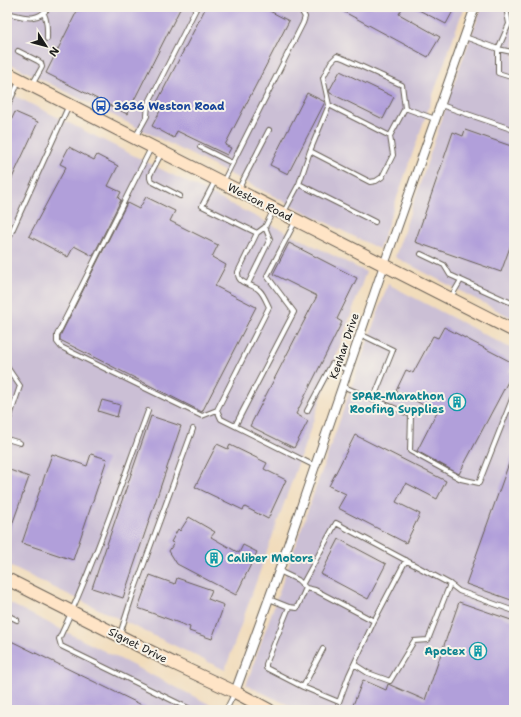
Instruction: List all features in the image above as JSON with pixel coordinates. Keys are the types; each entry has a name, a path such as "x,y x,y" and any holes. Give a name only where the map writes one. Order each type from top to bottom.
{"main road":[{"name":"Weston Road","path":"7,73 514,330"},
{"name":"Signet Drive","path":"7,579 173,664 269,710"}],"street":[{"name":"Kenhar Drive","path":"234,692 279,572 360,334 475,7"}],"lane":[{"path":"7,13 32,18 44,14 49,7"},
{"path":"135,138 147,116 148,104 197,7"},
{"path":"257,233 202,206 232,163 303,23 305,17 301,10 296,7"},
{"path":"506,7 509,24 498,49 498,73 514,78"},
{"path":"44,14 48,27 47,39"},
{"path":"464,36 498,49 514,52"},
{"path":"18,50 41,64 42,67 32,85"},
{"path":"157,149 57,335 57,342 61,347 202,416 217,410 269,307 259,290 240,280 238,272 257,233 279,211 299,184 310,151 329,105 322,78 331,62 338,56 402,86 405,108 390,136 392,155 382,177 376,182 370,182 310,151"},
{"path":"7,107 21,80"},
{"path":"7,242 69,104"},
{"path":"329,105 390,136"},
{"path":"440,105 514,130"},
{"path":"405,108 435,119"},
{"path":"238,190 269,130"},
{"path":"200,147 232,163"},
{"path":"157,149 150,175 151,181 180,196"},
{"path":"299,184 375,222"},
{"path":"235,426 294,312 268,276 296,220"},
{"path":"248,284 270,239 265,226"},
{"path":"420,254 444,265 450,275 514,304"},
{"path":"450,298 461,280"},
{"path":"360,334 393,350 373,400"},
{"path":"307,411 332,364 348,370"},
{"path":"7,367 20,386 7,424"},
{"path":"342,386 410,415 410,451 461,479 479,483 514,394"},
{"path":"217,410 221,419 315,466"},
{"path":"148,411 93,560 72,612 59,639 61,646 192,710"},
{"path":"120,636 132,597 192,430"},
{"path":"7,439 20,443"},
{"path":"269,599 289,607 297,608 304,586 336,523 450,584 459,591 514,611"},
{"path":"289,607 266,664 266,668 303,687 339,702 349,675 374,621 406,560"},
{"path":"279,572 298,580 304,586 315,590 374,621"},
{"path":"354,664 368,672 390,681 414,641 428,640 450,584"},
{"path":"7,615 17,620"},
{"path":"303,687 323,649"},
{"path":"226,710 234,692"}],"shaded area":[{"path":"7,7 464,7 379,249 7,62"},
{"path":"482,7 514,7 514,319 395,257 459,69"},
{"path":"7,92 366,272 225,670 7,565"},
{"path":"388,284 514,350 514,710 299,710 246,685"},
{"path":"7,602 221,710 7,710"}],"building":[{"path":"79,7 181,7 127,114 46,73"},
{"path":"206,7 262,7 289,21 225,145 231,148 227,155 177,131 174,138 152,126 161,109 155,106"},
{"path":"335,7 403,7 399,14 440,37 428,57"},
{"path":"413,7 446,7 453,11 446,24"},
{"path":"340,71 394,97 383,119 330,93 329,91"},
{"path":"307,93 325,102 288,174 270,165"},
{"path":"15,112 38,122 7,189 7,129"},
{"path":"465,130 514,147 514,236 501,272 415,242 453,132 463,136"},
{"path":"69,147 94,160 97,155 118,166 108,186 121,192 118,198 121,200 93,256 74,246 68,257 29,236 66,167 60,164"},
{"path":"146,197 175,211 170,221 218,245 212,257 226,265 215,286 256,307 202,412 60,340 60,336 127,203 139,209"},
{"path":"289,243 357,278 337,319 342,322 296,414 308,421 294,448 250,426 317,296 273,274"},
{"name":"SPAR-Marathon Roofing Supplies","path":"444,327 513,363 508,373 512,374 459,474 417,451 437,412 396,391 406,370 413,373 433,336 438,338"},
{"path":"102,400 120,405 117,417 98,411"},
{"path":"151,416 181,426 123,598 92,588"},
{"path":"355,435 446,481 437,499 406,483 396,502 420,514 406,543 338,508 346,494 329,486"},
{"path":"217,444 228,449 230,445 267,463 264,469 286,480 268,519 245,507 243,510 195,487"},
{"path":"514,452 514,601 466,584"},
{"path":"52,454 87,466 91,454 107,459 73,560 22,543"},
{"path":"7,469 29,477 8,536 7,536"},
{"name":"Caliber Motors","path":"189,517 215,532 211,537 239,553 243,545 257,552 236,595 177,564 169,551 174,543 171,542 178,529 180,531"},
{"path":"339,539 386,564 368,599 321,574"},
{"path":"150,575 175,584 177,578 212,590 208,599 224,605 212,639 189,631 190,627 138,608"},
{"name":"Apotex","path":"459,602 514,621 514,710 351,710 363,680 386,690 388,684 425,700"},
{"path":"7,639 152,710 7,710"}],"place":[{"name":"3636 Weston Road","path":"101,106"},
{"name":"SPAR-Marathon Roofing Supplies","path":"457,402"},
{"name":"Caliber Motors","path":"214,558"},
{"name":"Apotex","path":"478,651"}]}
